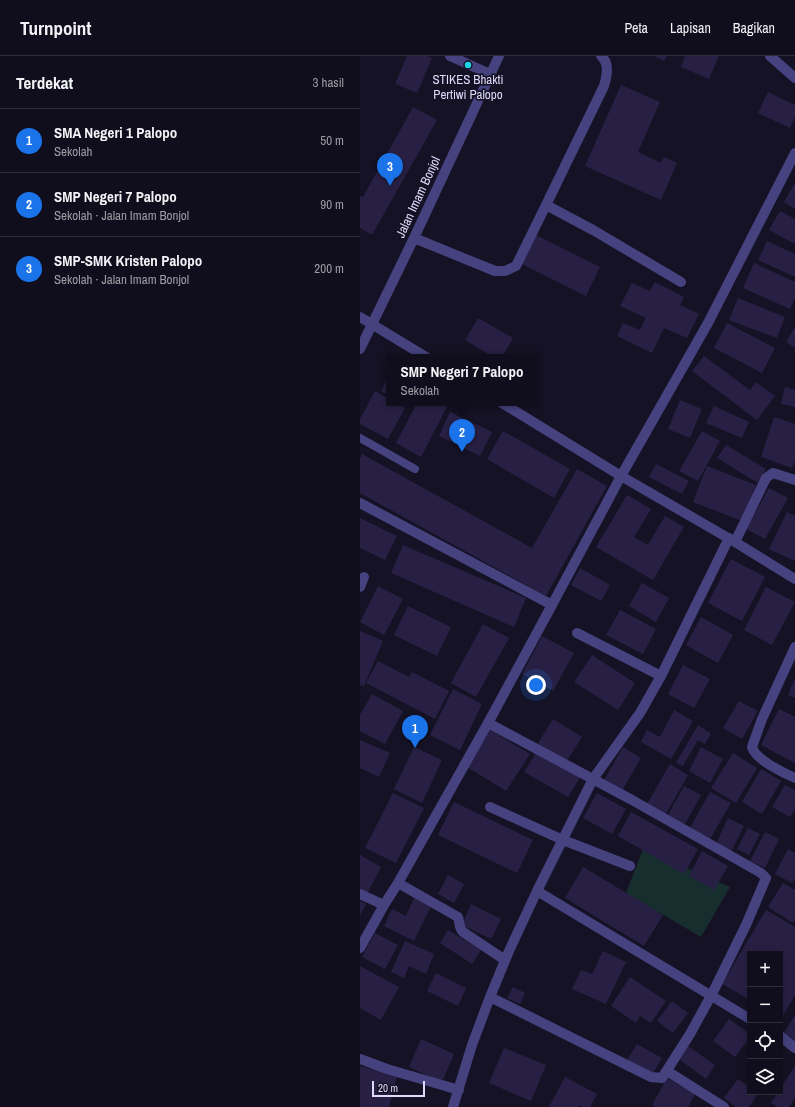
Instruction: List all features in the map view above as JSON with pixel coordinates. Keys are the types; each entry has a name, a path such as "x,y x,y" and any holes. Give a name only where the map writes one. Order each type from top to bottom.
{"street":[{"path":"450,56 490,74"},
{"name":"Jalan Imam Bonjol","path":"360,349 414,238 499,56"},
{"path":"414,238 495,271 505,271 516,266 604,86 607,72 605,59 601,56"},
{"path":"770,56 795,78"},
{"path":"360,948 488,723 621,476 708,323 795,152"},
{"path":"546,205 681,282"},
{"path":"360,317 421,354"},
{"path":"507,406 621,476 732,540 795,580"},
{"path":"453,1107 472,1045 505,960 593,779 640,712 661,676 766,478 773,473 795,480"},
{"path":"360,503 552,605"},
{"path":"578,634 661,676"},
{"path":"795,647 762,719 752,747 753,751 771,765 795,778"},
{"path":"488,723 593,779 765,876 765,882 711,996 662,1078 651,1077 490,997"},
{"path":"490,807 563,840 630,866"},
{"path":"398,883 458,917 462,932 505,960"},
{"path":"538,891 747,1016"},
{"path":"360,894 384,905"},
{"path":"783,1038 795,1048"},
{"path":"360,1059 459,1090"},
{"path":"667,1071 724,1107"}],"lane":[{"path":"360,438 415,468"}],"green space":[{"path":"643,849 730,887 701,937 626,893"}],"building":[{"path":"407,56 427,56 432,58 417,93 395,84"},
{"path":"654,56 667,56 664,61"},
{"path":"685,56 719,56 709,79 681,67"},
{"path":"621,85 660,102 638,152 661,163 664,157 677,163 661,200 585,166"},
{"path":"768,92 795,105 795,117 790,128 758,113"},
{"path":"413,107 437,120 372,235 360,228 360,196 363,197"},
{"path":"795,183 795,209 784,202"},
{"path":"780,211 795,219 795,244 769,230"},
{"path":"534,234 600,267 586,296 520,263"},
{"path":"767,241 795,254 795,277 758,260"},
{"path":"754,263 795,282 795,298 790,309 743,288"},
{"path":"655,282 684,297 680,305 699,314 687,338 664,328 652,353 617,336 623,323 640,330 646,318 620,306 632,283 650,291"},
{"path":"738,298 785,317 777,338 729,320"},
{"path":"478,318 513,338 504,354 488,354 465,340"},
{"path":"727,323 775,348 762,373 714,348"},
{"path":"795,327 795,348 786,342"},
{"path":"704,356 750,390 756,382 775,396 757,420 692,371"},
{"path":"386,381 386,394 381,391"},
{"path":"785,387 795,390 795,407 781,404"},
{"path":"375,391 386,397 386,406 401,406 405,408 388,439 360,424 360,419"},
{"path":"680,400 702,409 690,438 668,429"},
{"path":"415,406 447,406 421,457 396,443"},
{"path":"714,406 749,422 742,438 706,423"},
{"path":"450,412 492,432 480,456 439,436"},
{"path":"774,417 795,424 795,461 792,468 761,457"},
{"path":"503,431 570,469 554,498 487,459"},
{"path":"702,431 720,441 698,481 679,471"},
{"path":"726,445 766,469 758,483 717,458"},
{"path":"362,454 532,548 577,469 607,486 546,596 360,493 360,458"},
{"path":"656,464 689,481 682,494 649,477"},
{"path":"707,466 756,485 742,521 693,502"},
{"path":"769,488 788,498 765,539 746,529"},
{"path":"627,495 651,509 634,537 648,545 665,516 684,527 653,580 596,547"},
{"path":"787,512 795,516 795,561 769,549"},
{"path":"360,518 397,536 385,560 360,548"},
{"path":"403,545 526,598 514,627 391,573"},
{"path":"731,559 765,577 742,621 708,603"},
{"path":"580,568 610,585 601,601 571,585"},
{"path":"642,583 669,598 656,622 629,606"},
{"path":"378,586 403,599 384,635 360,622"},
{"path":"766,587 795,602 772,645 744,630"},
{"path":"408,606 451,627 437,656 394,635"},
{"path":"620,610 656,629 643,654 606,635"},
{"path":"701,617 733,635 718,663 686,645"},
{"path":"483,624 509,638 476,697 451,683"},
{"path":"360,631 383,641 364,686 360,685"},
{"path":"542,636 574,653 553,691 522,674"},
{"path":"592,655 635,683 618,710 574,682"},
{"path":"378,661 409,677 412,672 449,691 435,719 366,683"},
{"path":"683,665 710,679 694,708 668,694"},
{"path":"795,678 795,698 788,695"},
{"path":"453,689 482,704 460,750 430,735"},
{"path":"372,694 403,711 385,744 360,731 360,715"},
{"path":"739,701 758,711 742,739 723,728"},
{"path":"779,709 795,717 795,763 761,745"},
{"path":"674,710 693,721 671,759 641,742 647,730 660,737"},
{"path":"553,719 582,737 566,762 537,745"},
{"path":"698,725 711,734 705,744 698,740 683,766 676,763"},
{"path":"490,730 530,754 506,791 467,767"},
{"path":"360,740 390,753 379,777 360,768"},
{"path":"414,747 442,760 422,803 394,789"},
{"path":"623,747 641,758 622,791 604,780"},
{"path":"701,747 723,759 710,783 689,771"},
{"path":"537,751 581,776 568,797 524,772"},
{"path":"733,753 757,768 736,803 711,788"},
{"path":"670,764 688,775 666,814 647,804"},
{"path":"761,769 781,781 762,814 742,802"},
{"path":"785,785 795,790 795,809 790,817 772,807"},
{"path":"684,786 701,795 685,824 668,815"},
{"path":"710,792 731,803 710,839 690,828"},
{"path":"393,793 424,808 396,863 365,848"},
{"path":"597,793 626,809 612,834 583,818"},
{"path":"454,802 533,840 517,873 438,835"},
{"path":"631,812 698,849 684,874 618,836"},
{"path":"728,818 744,826 731,852 716,844"},
{"path":"748,828 760,834 749,855 737,849"},
{"path":"765,832 779,839 765,868 750,861"},
{"path":"788,849 795,853 795,878 792,883 775,874"},
{"path":"702,851 728,866 714,890 689,876"},
{"path":"360,855 381,867 367,894 360,890"},
{"path":"583,867 663,915 644,946 565,898"},
{"path":"448,875 464,884 454,903 438,894"},
{"path":"783,883 795,890 795,920 793,923 768,907"},
{"path":"414,898 431,906 414,941 384,926 392,909 406,916"},
{"path":"360,901 366,904 360,916"},
{"path":"471,904 501,919 491,939 462,925"},
{"path":"766,910 795,927 795,995 783,1016 783,951 747,951 747,998 722,984"},
{"path":"448,930 481,950 472,964 440,943"},
{"path":"375,933 398,945 385,969 362,957"},
{"path":"405,941 434,954 426,974 409,966 404,978 391,972"},
{"path":"603,951 626,962 606,1004 572,989 581,970 592,974"},
{"path":"360,966 399,987 381,1020 360,1008"},
{"path":"436,973 466,988 458,1006 427,991"},
{"path":"630,977 666,1001 651,1023 640,1016 636,1023 611,1006"},
{"path":"513,987 525,993 520,1004 507,998"},
{"path":"672,1001 688,1013 673,1033 657,1021"},
{"path":"795,1015 795,1047 783,1041 783,1034"},
{"path":"729,1019 747,1032 747,1041 735,1057 713,1041"},
{"path":"421,1039 454,1054 442,1082 409,1067"},
{"path":"637,1044 662,1058 652,1075 627,1060"},
{"path":"688,1046 715,1065 706,1079 679,1059"},
{"path":"504,1048 546,1065 531,1101 489,1083"},
{"path":"360,1066 397,1076 389,1107 360,1107"},
{"path":"795,1066 795,1098 789,1107 778,1107 771,1103 776,1095 783,1095 783,1084"},
{"path":"565,1077 597,1094 590,1107 582,1107 579,1105 578,1107 549,1107"},
{"path":"667,1078 695,1094 688,1107 656,1107 652,1105"},
{"path":"738,1079 747,1086 747,1095 757,1095 749,1107 736,1107 724,1098"}],"place":[{"name":"STIKES Bhakti Pertiwi Palopo","path":"468,65"},
{"name":"SMP-SMK Kristen Palopo","path":"390,186"},
{"name":"SMP Negeri 7 Palopo","path":"462,452"},
{"name":"SMA Negeri 1 Palopo","path":"415,748"}]}
